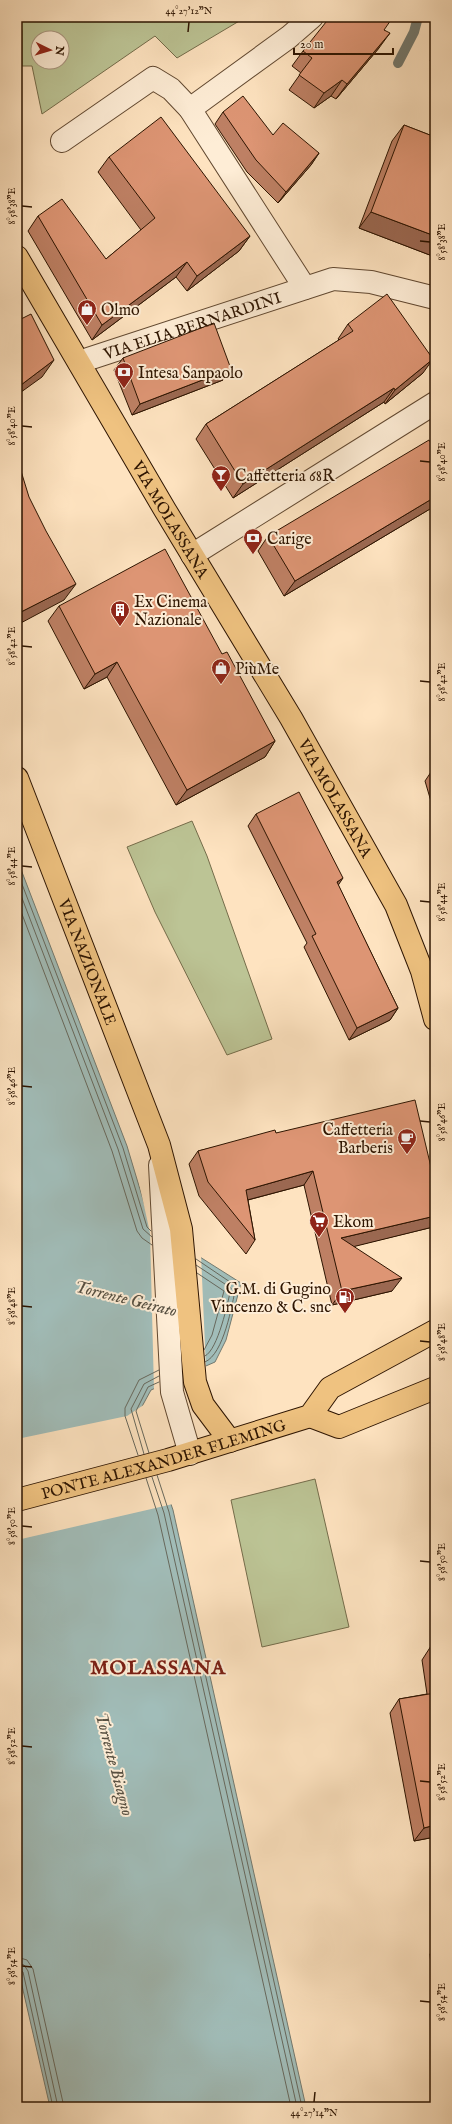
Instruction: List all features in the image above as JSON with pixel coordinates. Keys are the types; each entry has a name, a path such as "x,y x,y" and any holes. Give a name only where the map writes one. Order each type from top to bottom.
{"main road":[{"name":"VIA MOLASSANA","path":"20,269 79,362 192,555 291,718 396,905 422,972 435,1019"},
{"name":"VIA NAZIONALE","path":"18,782 159,1145 181,1229 195,1382 203,1405 230,1441"},
{"path":"435,1331 330,1388 310,1416 339,1427 435,1388"},
{"name":"PONTE ALEXANDER FLEMING","path":"17,1500 190,1454 310,1416"}],"street":[{"path":"190,109 289,37 312,17"},
{"name":"VIA ELIA BERNARDINI","path":"62,141 153,78 171,89 190,109 305,288"},
{"name":"VIA ELIA BERNARDINI","path":"79,362 333,280 371,282 435,298"},
{"path":"192,555 435,403"},
{"name":"VIA NAZIONALE","path":"159,1145 161,1213 172,1392 190,1454"}],"green space":[{"path":"19,17 246,17 177,58 155,36 42,114 33,70 70,70 70,30 30,30 30,66 22,66 22,31"},
{"path":"192,821 207,856 272,1039 227,1055 155,912 127,847"},
{"path":"315,1479 349,1627 262,1647 231,1500"}],"water":[{"path":"17,859 127,1146 151,1226 241,1283 226,1340 215,1362 151,1390 139,1412 173,1510 306,2107 50,2107 17,1964"}],"pier":[{"path":"138,1178 153,1225 201,1255 206,1368 154,1390 150,1233"},
{"path":"145,1404 142,1412 173,1504 17,1540 17,1439 127,1416"}],"building":[{"path":"330,17 393,17 384,30 390,33 347,84 342,80 324,93 299,75 312,58 303,51"},
{"path":"243,96 273,135 283,123 319,153 286,192 256,160 223,112"},
{"path":"161,117 250,236 197,276 187,262 102,325 38,216 62,199 106,259 155,218 109,157"},
{"path":"404,125 435,137 435,236 371,212"},
{"path":"387,294 433,359 395,390 394,388 243,484 206,424 353,331 348,324"},
{"path":"31,314 54,360 17,388 17,321"},
{"path":"214,323 231,369 140,404 123,358"},
{"path":"429,440 435,450 435,497 295,581 268,536"},
{"path":"17,458 29,497 46,531 76,584 17,614"},
{"path":"165,549 222,654 227,652 275,741 187,790 117,662 95,674 59,606"},
{"path":"299,792 343,878 337,882 398,1008 357,1028 312,936 316,934 256,814"},
{"path":"415,1100 435,1184 435,1216 341,1238 402,1278 342,1291 313,1171 246,1190 255,1240 208,1182 198,1151 275,1130 276,1133"},
{"path":"431,1646 435,1646 435,1673"},
{"path":"435,1693 435,1825 424,1828 399,1699"}],"waterway":[{"path":"398,63 414,32 418,17"}],"place":[{"name":"Olmo","path":"87,326"},
{"name":"Intesa Sanpaolo","path":"124,389"},
{"name":"Caffetteria 68R","path":"221,492"},
{"name":"Carige","path":"253,555"},
{"name":"Ex Cinema Nazionale","path":"120,627"},
{"name":"PiùMe","path":"221,685"},
{"name":"Caffetteria Barberis","path":"407,1155"},
{"name":"Ekom","path":"319,1238"},
{"name":"G.M. di Gugino Vincenzo & C. snc","path":"345,1314"}],"district":[{"name":"MOLASSANA","path":"158,1667"}],"water label":[{"name":"Torrente Geirato","path":"126,1298"},
{"name":"Torrente Bisagno","path":"115,1764"}]}
